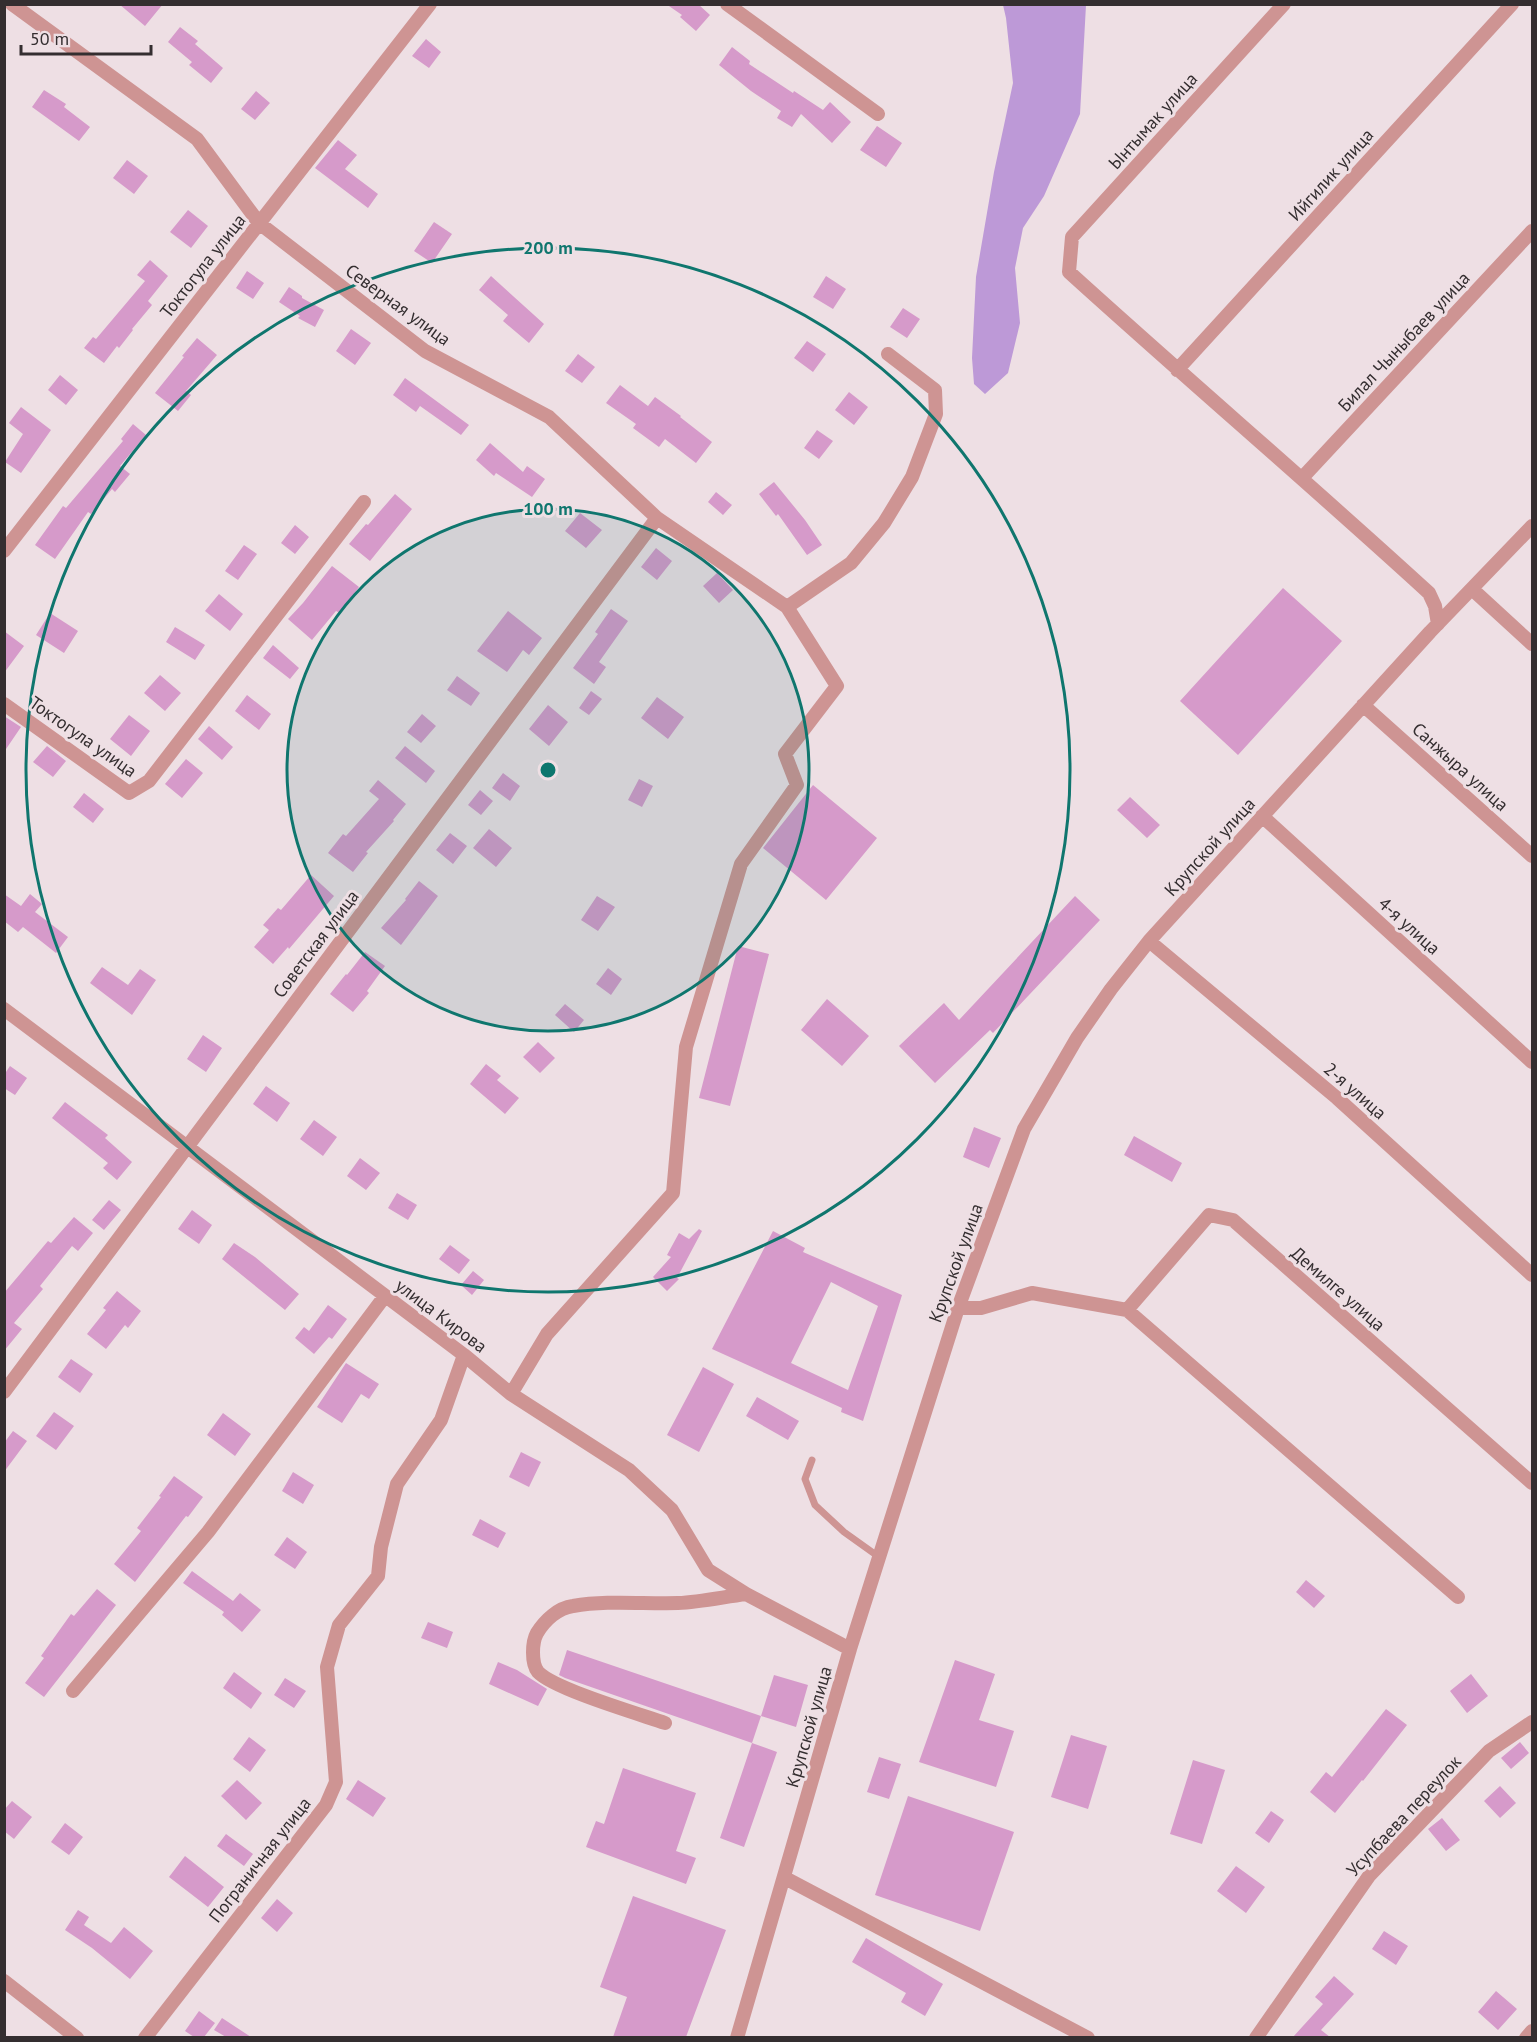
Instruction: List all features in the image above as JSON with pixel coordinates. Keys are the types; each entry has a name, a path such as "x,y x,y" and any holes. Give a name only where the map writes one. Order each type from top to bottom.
{"street":[{"name":"Северная улица","path":"12,4 197,139 259,224 425,351 549,417 657,518 787,607"},
{"name":"Токтогула улица","path":"4,551 430,4"},
{"path":"727,4 878,114"},
{"name":"Ынтымак улица","path":"1177,370 1069,272 1072,237 1284,4"},
{"name":"Ийгилик улица","path":"1177,370 1512,4"},
{"name":"Билал Чыныбаев улица","path":"1302,478 1533,231"},
{"path":"511,1394 547,1334 673,1193 686,1047 741,864 797,785 785,754 837,686 787,607 850,563 884,523 912,477 936,414 935,390 888,354"},
{"path":"1177,370 1302,478 1429,593 1435,606 1438,624"},
{"name":"Токтогула улица","path":"4,704 129,793 149,781 364,502"},
{"name":"Советская улица","path":"4,1392 657,518"},
{"name":"Крупской улица","path":"737,2037 879,1557 958,1308 1024,1129 1077,1038 1111,989 1149,941 1363,705 1533,526"},
{"path":"1472,589 1533,644"},
{"name":"Санжыра улица","path":"1363,705 1533,856"},
{"name":"4-я улица","path":"1262,816 1533,1062"},
{"name":"2-я улица","path":"1149,941 1337,1098 1533,1275"},
{"name":"улица Кирова","path":"4,1009 464,1355 511,1394 629,1470 672,1510 708,1570 746,1594 850,1649"},
{"name":"Демилге улица","path":"1127,1310 1209,1215 1233,1220 1533,1483"},
{"path":"958,1308 981,1308 1032,1293 1127,1310 1458,1597"},
{"path":"73,1691 208,1532 385,1296"},
{"name":"Пограничная улица","path":"145,2037 326,1805 336,1782 327,1667 339,1625 378,1576 381,1547 398,1484 441,1420 464,1355"},
{"path":"665,1723 569,1689 542,1676 534,1664 533,1649 536,1635 546,1620 571,1606 680,1603 746,1594"},
{"name":"Усупбаева переулок","path":"1256,2037 1369,1876 1489,1751 1533,1722"},
{"path":"785,1878 1088,2037"},
{"path":"4,1981 77,2037"},
{"path":"1527,2037 1533,2031"}],"lane":[{"path":"812,1460 805,1479 815,1505 844,1532 879,1557"}],"shaded area":[{"path":"1003,5 1086,5 1080,114 1044,196 1023,228 1015,268 1020,323 1008,373 985,394 974,384 972,358 976,277 994,172 1013,83"}],"building":[{"path":"119,4 163,4 145,26"},
{"path":"666,4 698,4 710,15 696,31 680,17 682,15"},
{"path":"180,27 198,41 195,44 223,68 211,83 189,65 192,62 168,42"},
{"path":"426,39 441,52 429,68 412,56"},
{"path":"732,47 750,61 749,64 793,93 794,91 823,110 830,102 851,122 832,143 801,114 792,127 777,118 781,111 751,91 719,65"},
{"path":"44,90 66,104 64,107 90,127 79,141 32,107"},
{"path":"256,91 270,103 255,120 241,109"},
{"path":"877,126 902,143 886,167 860,150"},
{"path":"338,140 357,155 345,169 378,194 368,208 315,168"},
{"path":"127,160 148,176 134,194 113,178"},
{"path":"188,210 208,226 191,248 170,232"},
{"path":"434,222 452,234 432,263 414,251"},
{"path":"150,260 168,276 148,301 152,305 119,348 117,346 104,363 84,348 93,337 96,339 145,281 137,275"},
{"path":"247,271 264,283 253,299 236,288"},
{"path":"491,276 544,324 529,343 503,321 508,315 479,290"},
{"path":"826,276 846,289 833,309 813,297"},
{"path":"289,287 302,298 324,310 315,327 298,318 300,316 279,302"},
{"path":"903,308 920,319 907,338 890,327"},
{"path":"351,329 371,343 355,365 336,351"},
{"path":"197,338 217,355 186,391 191,395 178,411 155,393"},
{"path":"807,341 826,354 813,372 794,358"},
{"path":"578,354 595,367 582,383 565,371"},
{"path":"60,375 78,390 66,405 48,390"},
{"path":"405,378 469,425 461,435 420,406 416,412 393,395"},
{"path":"620,385 648,406 655,397 712,442 696,463 665,439 659,447 633,428 636,424 606,403"},
{"path":"849,392 868,407 854,425 835,410"},
{"path":"21,407 51,430 21,473 5,462 23,434 9,423"},
{"path":"133,424 146,435 120,466 130,474 115,492 112,489 91,514 88,512 55,559 35,545 63,506 66,508 123,441 121,439"},
{"path":"817,430 833,441 819,459 804,448"},
{"path":"490,443 523,472 527,466 545,479 532,497 496,473 494,476 476,460"},
{"path":"774,482 822,545 807,555 778,514 776,516 759,494"},
{"path":"716,492 732,505 723,515 708,502"},
{"path":"395,494 412,509 370,561 349,544"},
{"path":"580,513 602,530 586,548 565,531"},
{"path":"295,525 309,537 295,554 281,543"},
{"path":"244,545 257,554 238,580 225,571"},
{"path":"656,548 672,561 657,580 641,567"},
{"path":"332,566 359,587 340,613 336,611 312,640 288,619"},
{"path":"717,573 733,590 719,603 703,586"},
{"path":"1283,588 1342,641 1238,755 1180,701"},
{"path":"219,594 243,614 230,631 205,611"},
{"path":"611,609 628,621 599,662 606,667 594,684 573,668 598,634 595,632"},
{"path":"508,611 542,638 529,655 523,650 507,672 477,651"},
{"path":"50,613 78,631 64,653 36,635"},
{"path":"175,627 205,645 195,660 166,642"},
{"path":"4,631 24,646 4,673"},
{"path":"273,645 299,668 290,679 263,658"},
{"path":"160,675 181,693 165,711 144,693"},
{"path":"457,676 480,693 471,706 447,690"},
{"path":"591,691 602,699 589,715 579,708"},
{"path":"247,695 271,714 259,730 235,711"},
{"path":"657,697 684,717 668,739 641,718"},
{"path":"548,705 568,722 549,746 529,729"},
{"path":"422,714 436,726 421,743 407,732"},
{"path":"129,715 150,731 131,756 110,739"},
{"path":"4,716 21,727 4,752"},
{"path":"209,726 233,747 222,760 198,739"},
{"path":"47,746 66,761 53,777 33,762"},
{"path":"405,746 435,771 426,783 395,758"},
{"path":"186,759 203,773 182,798 165,784"},
{"path":"503,773 520,786 510,801 492,788"},
{"path":"639,779 653,786 642,807 628,800"},
{"path":"378,780 406,804 366,852 368,853 353,872 328,853 343,834 346,836 379,799 369,791"},
{"path":"813,785 877,838 826,900 763,848"},
{"path":"480,790 493,801 481,815 468,805"},
{"path":"84,793 104,809 93,823 73,807"},
{"path":"1130,797 1160,825 1147,838 1117,810"},
{"path":"489,829 512,848 496,867 473,848"},
{"path":"450,833 467,846 453,864 436,850"},
{"path":"311,875 334,896 289,949 288,947 273,964 254,947 269,930 263,925 278,908 281,910"},
{"path":"419,881 438,896 401,945 381,928 406,900"},
{"path":"4,894 21,906 30,894 42,904 35,912 68,937 56,953 23,927 18,932 4,921"},
{"path":"597,896 615,907 598,931 581,920"},
{"path":"1075,896 1100,920 993,1033 990,1030 935,1083 899,1046 944,1003 959,1020"},
{"path":"738,946 769,954 730,1106 699,1098"},
{"path":"365,952 385,966 367,991 369,993 353,1012 330,994"},
{"path":"102,967 128,985 140,969 156,980 132,1015 90,983"},
{"path":"608,968 622,979 611,995 596,984"},
{"path":"827,999 869,1036 842,1066 801,1030"},
{"path":"565,1004 584,1020 574,1032 555,1015"},
{"path":"203,1035 222,1048 206,1072 187,1059"},
{"path":"538,1042 555,1058 540,1073 523,1057"},
{"path":"486,1064 501,1076 497,1080 519,1098 505,1114 470,1084"},
{"path":"10,1066 27,1078 15,1095 4,1088 4,1075"},
{"path":"266,1086 290,1103 277,1122 253,1104"},
{"path":"65,1102 108,1135 105,1138 132,1162 117,1180 103,1168 108,1163 52,1118"},
{"path":"314,1120 337,1137 323,1156 300,1139"},
{"path":"974,1127 1001,1138 989,1168 963,1157"},
{"path":"1134,1136 1182,1163 1172,1182 1124,1155"},
{"path":"360,1158 380,1173 366,1190 347,1176"},
{"path":"397,1193 417,1205 408,1220 388,1208"},
{"path":"109,1200 121,1210 104,1230 92,1220"},
{"path":"192,1210 212,1225 199,1244 178,1229"},
{"path":"74,1217 93,1233 78,1251 72,1246 40,1286 43,1289 14,1323 22,1329 4,1351 4,1293 48,1241 51,1243"},
{"path":"699,1229 702,1231 677,1278 679,1279 667,1291 653,1277 671,1257 667,1255 679,1233 689,1239"},
{"path":"773,1231 805,1248 803,1252 902,1295 863,1421 841,1412 842,1408 712,1349","holes":["831,1282 878,1306 848,1390 791,1363"]},
{"path":"234,1243 255,1257 299,1294 285,1310 222,1259"},
{"path":"450,1245 470,1260 459,1274 439,1259"},
{"path":"473,1271 484,1280 472,1295 461,1285"},
{"path":"117,1291 141,1311 128,1328 125,1325 106,1349 87,1334 106,1310 103,1308"},
{"path":"328,1305 347,1319 332,1339 329,1337 314,1354 295,1338 304,1327 309,1331"},
{"path":"71,1359 93,1374 80,1393 58,1377"},
{"path":"346,1363 379,1384 369,1399 361,1394 342,1423 317,1407"},
{"path":"703,1367 734,1384 699,1452 667,1435"},
{"path":"757,1397 799,1421 788,1440 746,1416"},
{"path":"54,1412 74,1426 56,1450 36,1436"},
{"path":"223,1413 251,1434 235,1456 207,1435"},
{"path":"13,1431 27,1441 4,1472 4,1443"},
{"path":"521,1452 541,1462 529,1487 509,1477"},
{"path":"293,1472 314,1485 303,1504 282,1491"},
{"path":"174,1476 203,1497 135,1582 114,1564 141,1531 137,1528"},
{"path":"480,1519 506,1533 498,1548 472,1535"},
{"path":"287,1537 307,1552 295,1569 274,1555"},
{"path":"192,1571 233,1601 240,1593 261,1610 242,1632 222,1615 224,1612 183,1583"},
{"path":"1306,1580 1325,1596 1314,1608 1296,1592"},
{"path":"97,1589 116,1605 44,1697 25,1683 44,1658 41,1656 71,1614 74,1616"},
{"path":"428,1622 453,1632 447,1648 421,1638"},
{"path":"567,1650 761,1716 752,1743 559,1675"},
{"path":"955,1660 995,1674 979,1720 1014,1731 996,1787 919,1762"},
{"path":"498,1662 517,1670 547,1689 538,1706 489,1684"},
{"path":"234,1672 262,1693 251,1709 223,1688"},
{"path":"1471,1674 1488,1696 1467,1713 1450,1691"},
{"path":"774,1675 808,1685 796,1727 761,1716"},
{"path":"285,1678 306,1691 294,1708 274,1695"},
{"path":"1386,1709 1407,1725 1335,1813 1310,1792 1326,1772 1332,1777"},
{"path":"1071,1735 1107,1746 1088,1809 1051,1797"},
{"path":"249,1737 266,1750 250,1772 233,1759"},
{"path":"1520,1742 1529,1753 1511,1769 1501,1758"},
{"path":"752,1743 777,1752 744,1847 720,1838"},
{"path":"879,1757 901,1764 889,1799 867,1792"},
{"path":"1193,1760 1225,1770 1202,1844 1170,1834"},
{"path":"623,1768 696,1793 676,1851 696,1858 686,1884 586,1847 596,1821 604,1824"},
{"path":"237,1780 262,1803 246,1820 221,1796"},
{"path":"358,1780 386,1798 373,1817 346,1799"},
{"path":"1500,1786 1516,1803 1500,1818 1484,1801"},
{"path":"908,1796 1014,1832 980,1931 875,1895"},
{"path":"12,1801 32,1817 14,1839 4,1831 4,1810"},
{"path":"1271,1811 1284,1820 1269,1843 1255,1833"},
{"path":"1442,1818 1460,1840 1446,1851 1428,1829"},
{"path":"65,1823 83,1837 69,1855 51,1842"},
{"path":"226,1834 253,1854 244,1866 217,1846"},
{"path":"185,1856 224,1887 208,1907 169,1877"},
{"path":"1236,1866 1265,1887 1246,1913 1217,1891"},
{"path":"633,1896 726,1930 686,2037 613,2037 627,1997 600,1987"},
{"path":"277,1899 293,1913 277,1932 261,1918"},
{"path":"78,1910 89,1917 84,1925 111,1943 124,1927 153,1951 130,1979 92,1948 65,1930"},
{"path":"1384,1931 1408,1946 1396,1965 1372,1949"},
{"path":"866,1938 943,1984 925,2016 901,2002 906,1993 852,1962"},
{"path":"1334,1976 1354,1994 1321,2030 1330,2037 1293,2037 1323,2004 1315,1997"},
{"path":"1496,1991 1517,2009 1498,2030 1478,2012"},
{"path":"199,2011 215,2023 204,2037 194,2037 185,2031"},
{"path":"222,2018 251,2037 226,2037 214,2030"}]}
